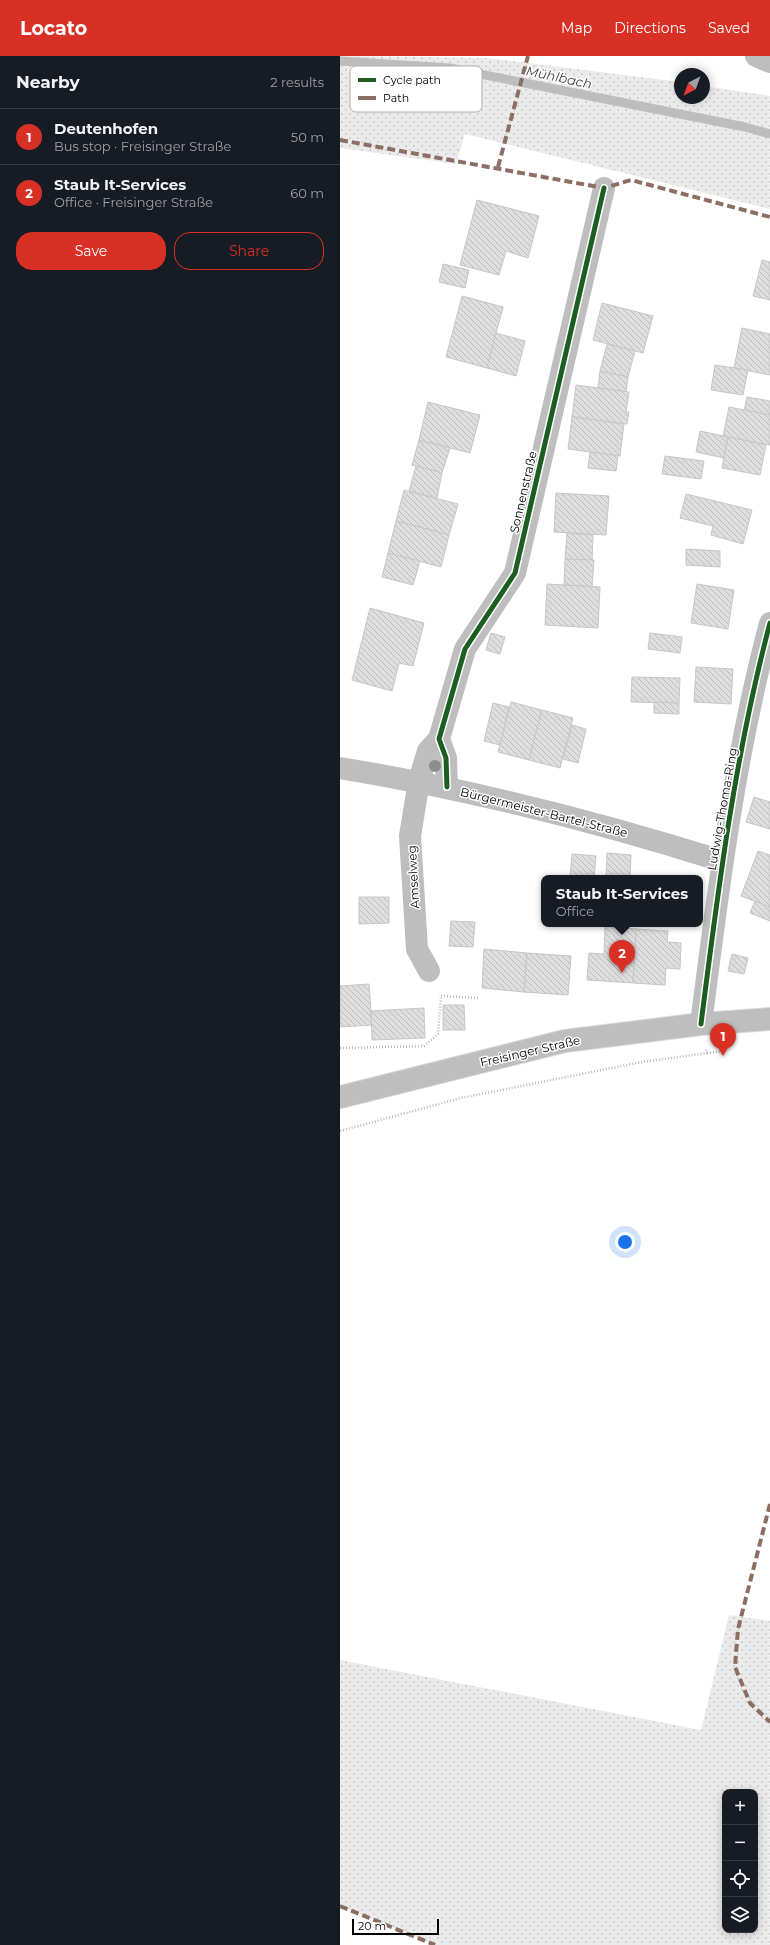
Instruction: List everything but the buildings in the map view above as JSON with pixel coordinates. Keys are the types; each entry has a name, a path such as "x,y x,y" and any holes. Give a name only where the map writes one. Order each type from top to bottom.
{"street":[{"path":"756,56 770,62"},
{"name":"Sonnenstraße","path":"419,781 428,751 439,739 465,649 515,573 604,188"},
{"name":"Ludwig-Thoma-Ring","path":"701,1024 722,861 763,676 770,623"},
{"path":"439,739 446,758 447,787"},
{"name":"Bürgermeister-Bartel-Straße","path":"340,768 447,787 666,843 722,861"},
{"name":"Amselweg","path":"419,781 410,836 417,949 429,971"},
{"name":"Freisinger Straße","path":"340,1097 565,1041 701,1024 770,1019"}],"path":[{"path":"340,1048 424,1046 438,1034 441,996 429,971"},
{"path":"441,996 478,998"},
{"path":"340,1131 461,1098 642,1062 707,1053 701,1024"}],"shaded area":[{"path":"340,56 487,58 674,81 674,104 710,104 710,87 770,96 770,209 465,134 456,164 340,148"},
{"path":"729,1615 770,1621 770,1945 435,1945 340,1906 340,1660 701,1730"}],"waterway":[{"name":"Mühlbach","path":"340,61 419,66"},
{"name":"Mühlbach","path":"482,74 745,127 770,134"}],"marked path":[{"path":"498,167 528,56"},
{"path":"340,140 604,188 631,180 770,217"},
{"path":"770,1504 738,1629 735,1667 750,1703 770,1722"},
{"path":"340,1906 435,1945"}],"cycle path":[{"path":"447,787 446,758 439,739 465,649 515,573 604,188"},
{"path":"701,1024 721,873 737,772 770,623"}],"place":[{"name":"Staub It-Services","path":"622,973"},
{"name":"Deutenhofen","path":"723,1056"}]}
